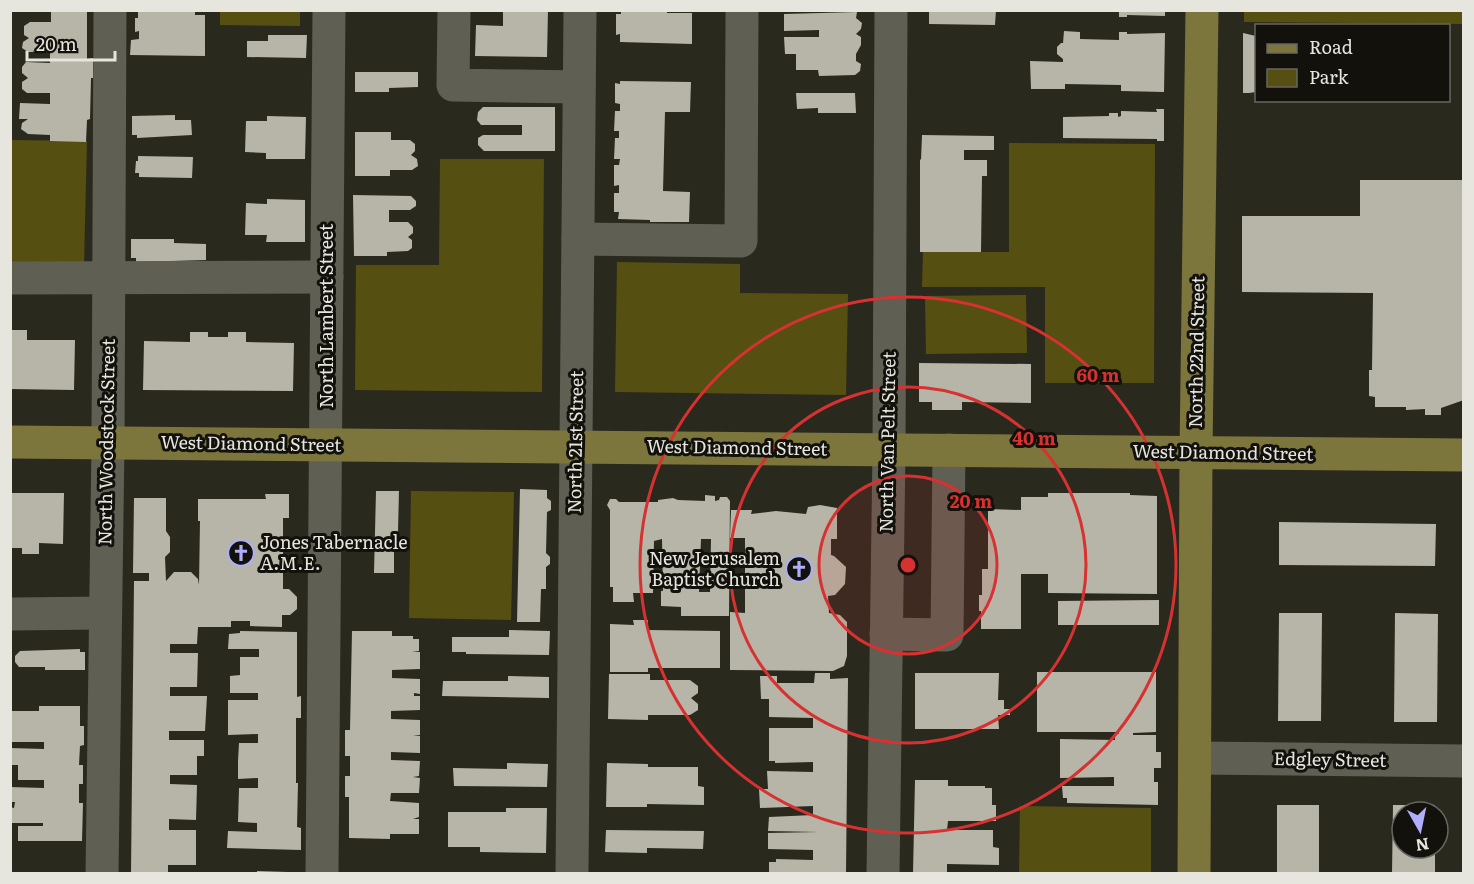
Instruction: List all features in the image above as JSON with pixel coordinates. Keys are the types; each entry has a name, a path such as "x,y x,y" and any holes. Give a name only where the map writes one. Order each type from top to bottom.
{"main road":[{"name":"North 22nd Street","path":"1194,873 1196,453 1202,10"},
{"name":"West Diamond Street","path":"10,442 1464,455"}],"street":[{"name":"North Woodstock Street","path":"102,873 108,443 110,10"},
{"name":"North Lambert Street","path":"322,873 329,10"},
{"path":"454,10 453,85 579,87"},
{"name":"North 21st Street","path":"572,873 580,10"},
{"path":"578,238 741,241 742,10"},
{"name":"North Van Pelt Street","path":"883,873 889,450 891,10"},
{"path":"10,278 327,277"},
{"path":"886,634 947,635 950,450"},
{"path":"10,614 105,613"},
{"name":"Edgley Street","path":"1196,758 1464,761"}],"green space":[{"path":"220,11 300,11 300,26 220,25"},
{"path":"1244,11 1463,11 1463,24 1244,22"},
{"path":"11,140 87,141 84,265 11,263"},
{"path":"1009,143 1155,144 1154,383 1045,383 1045,287 922,287 923,252 1009,252"},
{"path":"440,159 544,159 542,392 355,390 356,265 439,265"},
{"path":"617,262 740,264 740,293 848,294 846,395 615,392"},
{"path":"1026,295 1027,353 926,354 925,296"},
{"path":"411,491 514,492 511,620 409,618"},
{"path":"1020,806 1151,808 1151,873 1019,873"}],"building":[{"path":"51,10 87,10 87,59 93,58 93,78 91,78 90,119 87,120 86,142 50,141 50,135 28,134 21,129 22,123 28,119 19,119 20,103 50,104 50,93 27,93 22,89 22,82 28,78 22,73 22,67 26,62 50,63 50,52 28,52 22,48 23,42 29,38 24,35 24,26 30,22 51,22"},
{"path":"138,10 195,10 195,15 205,15 205,56 130,55 131,40 139,39 139,31 135,32 135,18 138,18"},
{"path":"503,10 548,10 547,57 475,56 476,25 503,26"},
{"path":"621,10 667,10 667,13 692,13 692,44 620,42 620,34 616,35 616,14 621,14"},
{"path":"929,10 996,10 995,25 929,24"},
{"path":"1119,10 1165,10 1165,16 1127,15 1127,17 1119,17"},
{"path":"857,12 856,18 862,23 861,29 856,34 861,37 861,45 856,54 856,61 861,64 860,71 855,75 819,76 818,70 796,70 796,54 785,54 784,37 819,37 819,30 784,31 784,14"},
{"path":"1064,31 1080,32 1080,39 1119,40 1119,32 1127,32 1127,34 1165,33 1164,92 1121,91 1121,85 1065,84 1065,89 1031,89 1030,61 1063,62 1057,54 1057,47 1063,43"},
{"path":"1243,33 1255,36 1255,92 1243,93"},
{"path":"268,35 307,35 306,58 247,57 247,41 268,41"},
{"path":"355,72 418,72 418,87 389,88 389,92 355,92"},
{"path":"620,81 691,82 690,112 665,112 663,191 690,192 689,222 618,219 619,212 614,212 614,193 619,193 619,185 614,186 614,165 619,165 620,159 614,159 615,138 619,138 619,131 614,131 615,111 620,111 620,104 615,103 615,83 620,84"},
{"path":"796,93 855,93 856,113 818,113 818,108 797,109"},
{"path":"483,107 555,107 555,151 484,151 478,145 478,138 483,135 522,135 522,125 481,125 477,120 478,112"},
{"path":"1156,109 1164,109 1164,141 1063,138 1063,117 1109,116 1109,113 1118,113 1118,117 1121,116 1121,111 1157,112"},
{"path":"175,115 175,120 191,120 192,135 137,138 137,135 132,135 132,116"},
{"path":"267,116 306,117 305,159 266,159 266,153 245,152 246,121 267,121"},
{"path":"355,132 391,132 391,140 410,140 415,144 415,151 411,155 417,159 418,166 412,170 390,170 390,176 355,176"},
{"path":"922,135 994,136 994,150 964,150 964,160 987,160 987,176 982,176 981,252 920,252"},
{"path":"138,156 193,157 192,178 139,177 139,173 135,173"},
{"path":"1360,180 1464,180 1464,400 1441,408 1441,415 1425,415 1425,409 1375,407 1375,397 1369,396 1369,370 1372,370 1373,293 1242,292 1242,216 1360,216"},
{"path":"353,195 411,196 416,201 416,206 410,210 389,210 389,222 408,222 413,227 413,233 408,237 412,240 412,248 408,251 387,252 387,256 354,256"},
{"path":"267,199 305,200 305,242 266,242 267,235 245,235 246,203 267,204"},
{"path":"131,239 174,239 174,243 206,244 206,260 136,262 136,258 131,258"},
{"path":"10,330 27,330 27,340 75,340 74,390 10,389"},
{"path":"190,332 208,332 208,337 228,337 228,332 246,332 246,342 294,343 293,391 143,390 144,341 190,342"},
{"path":"919,363 1031,364 1031,403 962,402 962,410 932,410 932,402 919,402"},
{"path":"520,489 547,490 547,498 551,501 551,510 547,512 546,553 550,557 550,564 546,567 546,589 541,589 540,622 517,622"},
{"path":"376,491 399,491 398,532 394,532 394,573 374,573"},
{"path":"10,493 64,493 63,544 39,543 39,554 22,554 22,548 10,548"},
{"path":"1048,493 1130,493 1130,495 1157,496 1157,594 1048,593 1048,574 1021,574 1021,629 981,629 979,595 982,595 982,569 988,569 988,509 1021,510 1021,497 1048,497"},
{"path":"265,494 289,494 289,518 283,518 283,589 289,589 297,597 297,609 290,615 282,615 282,627 250,626 250,621 231,621 231,627 198,627 197,644 170,644 170,653 198,653 197,687 170,687 170,696 207,696 205,731 169,731 169,740 204,740 204,756 197,756 197,775 170,775 170,784 197,785 196,820 169,819 169,830 196,830 196,865 168,865 168,873 131,873 134,581 149,581 149,573 133,573 134,498 166,498 166,531 170,537 170,552 165,557 166,581 174,572 191,572 198,579 199,585 198,499 266,499"},
{"path":"705,495 715,496 715,501 720,497 727,497 730,501 729,616 681,616 681,607 661,606 662,539 654,541 653,593 633,593 634,602 613,602 613,587 610,587 610,510 607,505 610,499 616,499 619,502 658,502 658,500 673,498 705,501","holes":["701,539 711,539 710,592 699,592"]},
{"path":"820,505 837,508 837,539 831,539 831,555 846,567 845,584 835,595 828,596 829,613 840,615 847,622 847,656 844,666 833,671 730,670 730,612 745,613 745,538 730,538 731,510 752,510 751,514 776,511 806,514 808,507"},
{"path":"1279,522 1436,524 1435,566 1279,565"},
{"path":"1159,600 1159,625 1058,625 1058,601"},
{"path":"1279,613 1322,613 1321,721 1278,721"},
{"path":"1395,613 1438,614 1437,722 1394,722"},
{"path":"633,620 648,620 648,630 720,631 720,668 648,668 648,672 610,672 610,624 634,625"},
{"path":"509,630 550,631 549,655 452,652 452,637 509,637"},
{"path":"240,631 297,632 297,697 301,696 301,718 296,718 296,783 298,783 297,827 301,828 301,850 227,848 228,831 257,832 257,823 238,822 239,788 258,788 258,778 238,779 238,761 239,743 258,743 258,734 228,735 228,700 258,700 258,693 230,693 230,676 240,675 240,657 259,657 259,649 228,649 229,634 240,633"},
{"path":"352,631 392,631 392,636 413,636 413,639 419,639 419,651 412,652 420,652 420,669 392,670 392,678 420,679 420,694 414,693 414,696 420,696 420,710 391,711 391,719 420,720 420,735 413,735 420,736 420,753 391,752 391,760 420,761 419,776 413,777 420,778 419,793 391,793 390,801 419,803 419,817 413,819 419,819 419,834 390,834 390,839 349,838 349,797 345,797 345,776 350,776 350,756 345,756 345,730 350,730"},
{"path":"80,649 80,652 85,652 85,670 45,670 45,667 19,667 15,662 15,656 20,651"},
{"path":"1037,672 1156,672 1156,732 1133,733 1133,735 1156,735 1156,752 1161,752 1161,768 1154,768 1154,782 1158,782 1158,805 1067,803 1067,798 1063,798 1062,786 1114,786 1114,777 1060,778 1060,739 1115,740 1115,734 1119,734 1118,732 1037,732"},
{"path":"815,673 830,673 830,679 848,678 846,873 769,873 769,862 776,862 776,859 813,860 813,850 768,849 768,833 819,832 768,831 769,817 813,815 813,806 760,808 759,789 768,789 767,771 813,772 813,762 775,763 775,761 769,761 769,728 813,728 813,718 769,717 769,699 761,699 760,676 777,676 777,683 814,683"},
{"path":"915,673 999,673 998,700 1004,700 1004,709 1010,709 1010,715 998,715 999,729 915,729"},
{"path":"609,674 650,674 650,680 690,680 698,686 698,693 691,698 698,704 698,710 690,715 648,715 648,720 608,719"},
{"path":"508,676 549,677 549,698 442,696 443,681 508,681"},
{"path":"39,706 80,706 80,726 84,726 84,745 80,746 79,765 83,765 83,784 79,784 79,803 83,803 82,841 18,841 18,826 43,826 43,823 10,823 10,807 14,808 15,802 10,802 10,787 44,788 44,780 18,780 18,765 10,765 10,748 44,749 44,742 10,742 10,711 39,711"},
{"path":"507,763 548,764 547,787 454,786 453,768 507,769"},
{"path":"607,763 648,764 648,767 698,767 698,786 704,787 704,805 647,804 647,807 606,807"},
{"path":"915,780 948,780 948,786 992,788 992,805 996,805 996,821 948,821 947,830 993,830 993,847 999,848 999,865 947,864 947,873 913,873"},
{"path":"1277,805 1319,805 1319,873 1277,873"},
{"path":"506,808 547,808 546,853 480,852 480,847 448,847 448,812 506,812"},
{"path":"606,830 704,831 703,849 647,848 647,853 605,852"},
{"path":"1392,860 1435,860 1435,873 1392,873"},
{"path":"257,871 288,872 288,873 257,873"}],"place":[{"name":"Jones Tabernacle A.M.E.","path":"241,553"},
{"name":"New Jerusalem Baptist Church","path":"799,569"}]}
